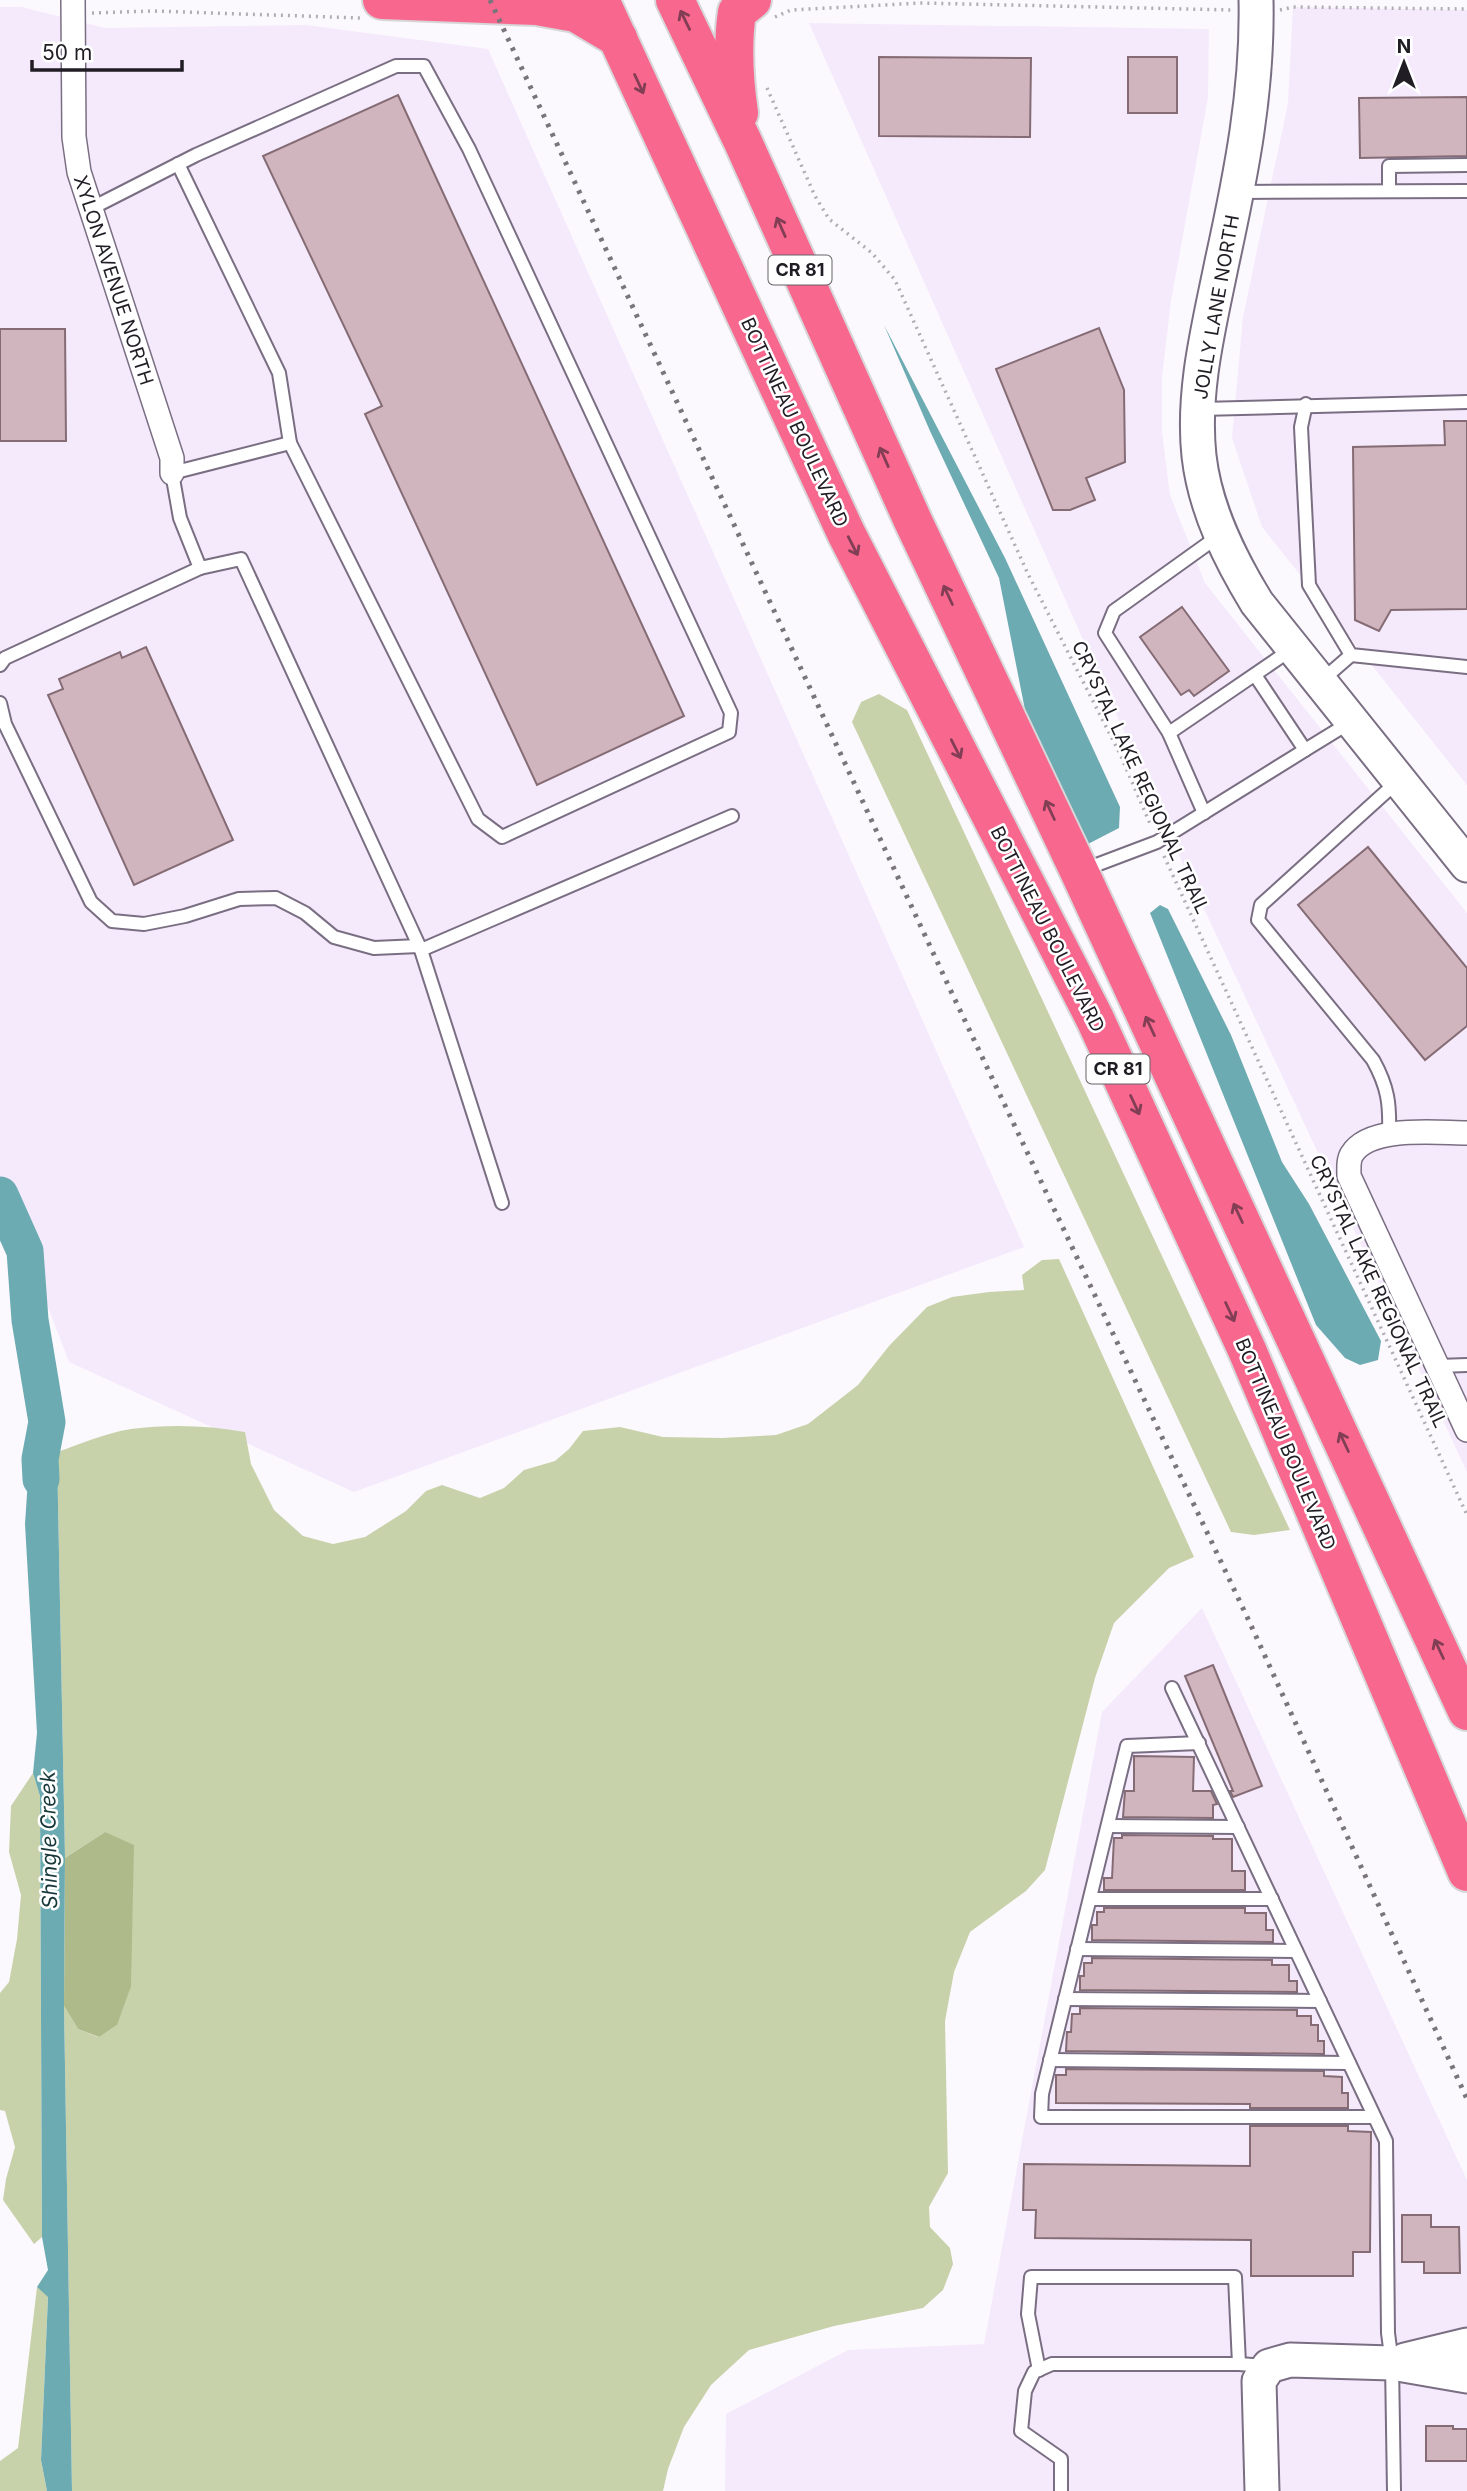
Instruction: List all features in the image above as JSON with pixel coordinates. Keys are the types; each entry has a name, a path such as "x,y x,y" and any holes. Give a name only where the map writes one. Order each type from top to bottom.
{"highway":[{"name":"BOTTINEAU BOULEVARD","path":"600,0 846,533 1101,1032 1247,1350 1467,1872"},
{"name":"CR 81","path":"675,0 743,142 913,521 1079,872 1467,1711"},
{"path":"378,9 537,6 576,13 618,38"},
{"path":"743,142 734,78 735,23 737,12 766,7"}],"street":[{"name":"JOLLY LANE NORTH","path":"1265,3 1256,56 1250,124 1206,341 1197,409 1199,457 1207,498 1236,570 1250,592 1292,649 1467,865"},
{"name":"XYLON AVENUE NORTH","path":"73,7 74,137 79,172 172,458 172,473"},
{"path":"1467,1133 1389,1133 1360,1145 1350,1156 1349,1176 1467,1430"},
{"path":"1392,2363 1467,2345"},
{"path":"1262,2491 1259,2381 1254,2365 1290,2360 1392,2363 1467,2376"}],"lane":[{"path":"92,208 178,164 396,66 424,66 474,162 732,713 729,732 502,838 478,819 290,443 279,373 178,164"},
{"path":"1389,191 1389,166 1467,165"},
{"path":"1237,192 1467,191"},
{"path":"1197,409 1306,404 1467,402"},
{"path":"1306,404 1301,427 1309,585 1351,655"},
{"path":"200,568 180,518 172,473 290,443"},
{"path":"1204,814 1169,733 1105,633 1114,611 1222,534"},
{"path":"0,665 5,658 200,568 241,559 420,948 502,1203"},
{"path":"1169,733 1292,649"},
{"path":"1320,683 1351,655 1467,667"},
{"path":"1255,675 1305,750"},
{"path":"0,703 5,724 91,902 112,921 144,924 185,916 239,900 276,898 305,913 334,937 374,948 420,948 732,816"},
{"path":"1079,872 1157,842 1353,721"},
{"path":"1389,1133 1390,1109 1385,1082 1373,1060 1258,920 1261,905 1400,780"},
{"path":"1438,1366 1467,1365"},
{"path":"1172,1688 1386,2141 1388,2333 1392,2363 1394,2491"},
{"path":"1199,1743 1127,1745 1042,2094 1041,2117 1374,2117"},
{"path":"1108,1826 1238,1828"},
{"path":"1090,1899 1272,1899"},
{"path":"1077,1949 1296,1951"},
{"path":"1065,1999 1320,2001"},
{"path":"1050,2060 1349,2063"},
{"path":"1039,2370 1028,2314 1031,2277 1235,2277 1254,2365 1052,2364 1039,2370 1034,2372 1025,2391 1021,2431 1060,2459 1061,2491"}],"path":[{"path":"1208,0 1209,9"},
{"path":"766,7 791,10 920,3 1209,9 1265,3 1277,11 1293,7 1467,9"},
{"path":"73,7 153,11 378,9"},
{"name":"CRYSTAL LAKE REGIONAL TRAIL","path":"766,86 810,185 829,219 872,253 895,279 1028,574 1120,754 1157,842 1467,1515"}],"shaded area":[{"path":"0,7 22,7 105,28 306,25 488,49 1024,1247 354,1492 69,1362 0,1183"},
{"path":"1293,7 1467,10 1467,785 1262,527 1232,438 1243,317 1288,103"},
{"path":"809,23 1209,29 1208,98 1171,301 1162,377 1162,432 1170,495 1205,583 1467,913 1467,1472 1177,851"},
{"path":"1202,1608 1467,2180 1467,2491 725,2491 726,2414 848,2350 984,2344 1102,1712"}],"green space":[{"path":"879,694 907,710 1290,1530 1254,1535 1231,1532 852,722 861,702"},
{"path":"1059,1259 1194,1557 1169,1568 1114,1623 1095,1678 1045,1870 1026,1891 970,1932 954,1972 945,2021 948,2173 929,2207 930,2227 950,2248 953,2264 943,2290 923,2308 834,2326 749,2350 711,2385 684,2427 668,2469 663,2491 72,2491 64,2006 78,2029 98,2037 117,2025 105,1832 65,1858 57,1452 112,1433 145,1427 202,1427 245,1432 251,1464 274,1510 303,1536 333,1544 365,1537 406,1511 426,1491 442,1485 480,1498 504,1488 524,1470 555,1461 583,1431 620,1427 663,1437 722,1438 776,1435 808,1424 858,1385 889,1346 927,1307 952,1297 1024,1290 1022,1275 1042,1260"},
{"path":"33,1773 40,1796 42,2237 34,2244 3,2200 15,2147 5,2111 0,2110 0,1993 9,1982 21,1895 9,1852 11,1806"},
{"path":"105,1832 134,1845 131,1986 117,2025 99,2037 78,2029 64,2006 65,1858"},
{"path":"37,2287 48,2296 41,2460 47,2491 0,2491 0,2461 18,2448"}],"water":[{"path":"884,325 1005,558 1120,807 1119,828 1088,844 1025,710 999,578"},
{"path":"1160,905 1168,909 1231,1035 1282,1162 1309,1204 1381,1341 1378,1360 1360,1365 1345,1358 1316,1325 1150,913"},
{"path":"52,1422 57,1452 65,1858 64,2006 72,2491 47,2491 41,2460 48,2297 37,2287 48,2270 42,2237 40,1796 33,1773 37,1733 25,1524 30,1449"}],"building":[{"path":"879,57 1031,58 1030,137 879,136"},
{"path":"1128,57 1177,57 1177,113 1128,113"},
{"path":"398,95 684,716 537,785 365,414 382,406 263,156"},
{"path":"1467,97 1467,156 1360,158 1359,98"},
{"path":"1099,328 1124,390 1125,462 1086,478 1095,500 1070,510 1053,510 996,369"},
{"path":"0,329 65,329 66,441 0,441"},
{"path":"1444,421 1467,421 1467,609 1391,610 1379,631 1355,620 1353,447 1445,445"},
{"path":"1182,607 1229,671 1194,696 1189,690 1181,695 1140,637"},
{"path":"146,647 233,840 134,885 48,695 63,689 59,679 120,652 122,658"},
{"path":"1368,847 1467,968 1467,1026 1425,1060 1298,905"},
{"path":"1213,1665 1262,1786 1233,1797 1230,1791 1233,1791 1185,1676"},
{"path":"1134,1756 1194,1757 1193,1791 1211,1791 1217,1804 1213,1805 1213,1818 1123,1817 1125,1791 1134,1791"},
{"path":"1122,1835 1213,1836 1213,1839 1232,1839 1232,1871 1245,1871 1245,1890 1104,1890 1104,1878 1112,1878 1114,1838 1122,1838"},
{"path":"1104,1908 1245,1908 1245,1913 1266,1913 1266,1930 1273,1930 1273,1942 1092,1940 1092,1925 1097,1925 1097,1912 1104,1912"},
{"path":"1092,1958 1272,1960 1272,1965 1289,1965 1289,1981 1297,1981 1297,1992 1080,1990 1084,1963 1092,1963"},
{"path":"1080,2008 1297,2010 1297,2016 1311,2016 1311,2025 1318,2025 1318,2041 1324,2041 1324,2054 1066,2051 1072,2014 1080,2014"},
{"path":"1066,2069 1324,2071 1324,2076 1342,2077 1342,2093 1348,2093 1348,2108 1250,2108 1250,2104 1056,2103 1056,2075 1066,2075"},
{"path":"1250,2126 1348,2126 1348,2131 1371,2132 1370,2252 1353,2252 1353,2276 1251,2276 1251,2240 1035,2238 1036,2210 1023,2210 1024,2164 1250,2166"},
{"path":"1402,2215 1431,2215 1431,2227 1459,2227 1460,2273 1424,2273 1424,2262 1402,2262"},
{"path":"1426,2426 1467,2429 1467,2461 1426,2461"}],"waterway":[{"name":"Shingle Creek","path":"0,1195 25,1251 30,1320 47,1422 40,1459 41,1479"}],"railway":[{"path":"490,0 949,987 1249,1621 1467,2099"}]}
